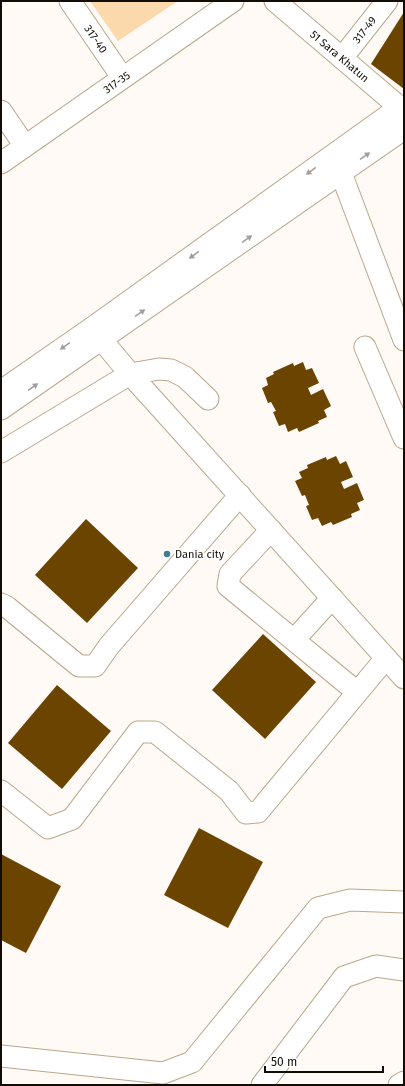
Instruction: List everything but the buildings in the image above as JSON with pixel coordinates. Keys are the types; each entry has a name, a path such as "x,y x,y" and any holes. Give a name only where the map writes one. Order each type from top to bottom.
{"street":[{"name":"317-40","path":"70,1 122,77"},
{"name":"317-35","path":"1,163 122,77 233,1"},
{"name":"51 Sara Khatun","path":"275,1 402,109"},
{"name":"317-49","path":"342,58 387,1"},
{"path":"1,409 96,334 402,109"},
{"path":"1,111 25,146"},
{"path":"1,391 96,334 341,173 404,129"},
{"path":"341,173 404,340"},
{"path":"96,334 130,374 404,678"},
{"path":"365,347 404,438"},
{"path":"1,452 130,374 159,369 171,370 185,377 208,399"},
{"path":"1,604 7,607 79,666 95,666 109,646 240,495"},
{"path":"271,530 230,574 228,586 357,692"},
{"path":"294,640 332,598"},
{"path":"1,791 48,828 72,819 138,732 155,732 229,791 246,813 258,812 386,658"},
{"path":"1,1056 163,1073 192,1062 318,908 350,900 404,902"},
{"path":"262,1085 344,977 376,966 404,970"},
{"path":"399,1085 404,1082"}],"shaded area":[{"path":"90,1 178,1 118,41"}],"place":[{"name":"Dania city","path":"167,554"}]}
